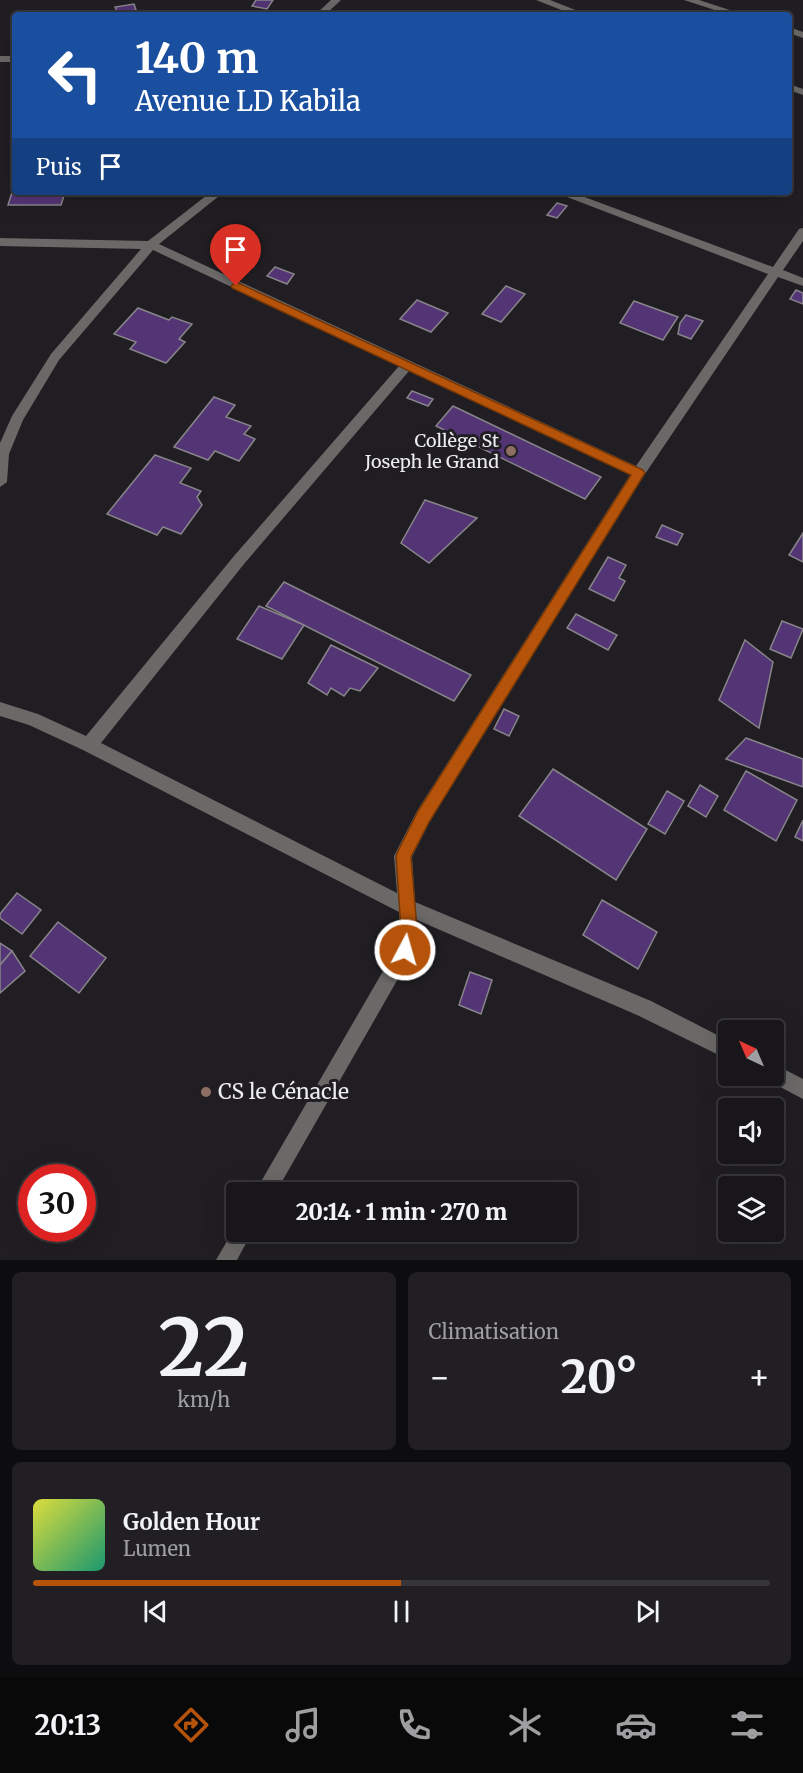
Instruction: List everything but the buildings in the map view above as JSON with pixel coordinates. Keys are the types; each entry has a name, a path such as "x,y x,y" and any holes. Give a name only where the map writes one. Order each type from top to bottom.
{"street":[{"path":"323,12 336,0"},
{"path":"541,0 575,12"},
{"path":"689,0 730,12"},
{"path":"0,482 2,454 17,418 55,357 151,245 214,195"},
{"path":"568,195 803,282"},
{"path":"271,1182 405,950 409,929 403,856 423,817 638,473 803,232"},
{"path":"0,242 151,245 638,473"},
{"path":"89,745 239,560 406,366"},
{"path":"0,709 32,719 89,745 407,907 644,1008 718,1045"},
{"path":"784,1079 803,1089"},
{"path":"226,1260 236,1242"}],"place":[{"name":"Collège St Joseph le Grand","path":"511,451"},
{"name":"CS le Cénacle","path":"206,1092"}],"route":[{"path":"236,286 638,473 423,817 403,856 409,929 405,950"}]}
